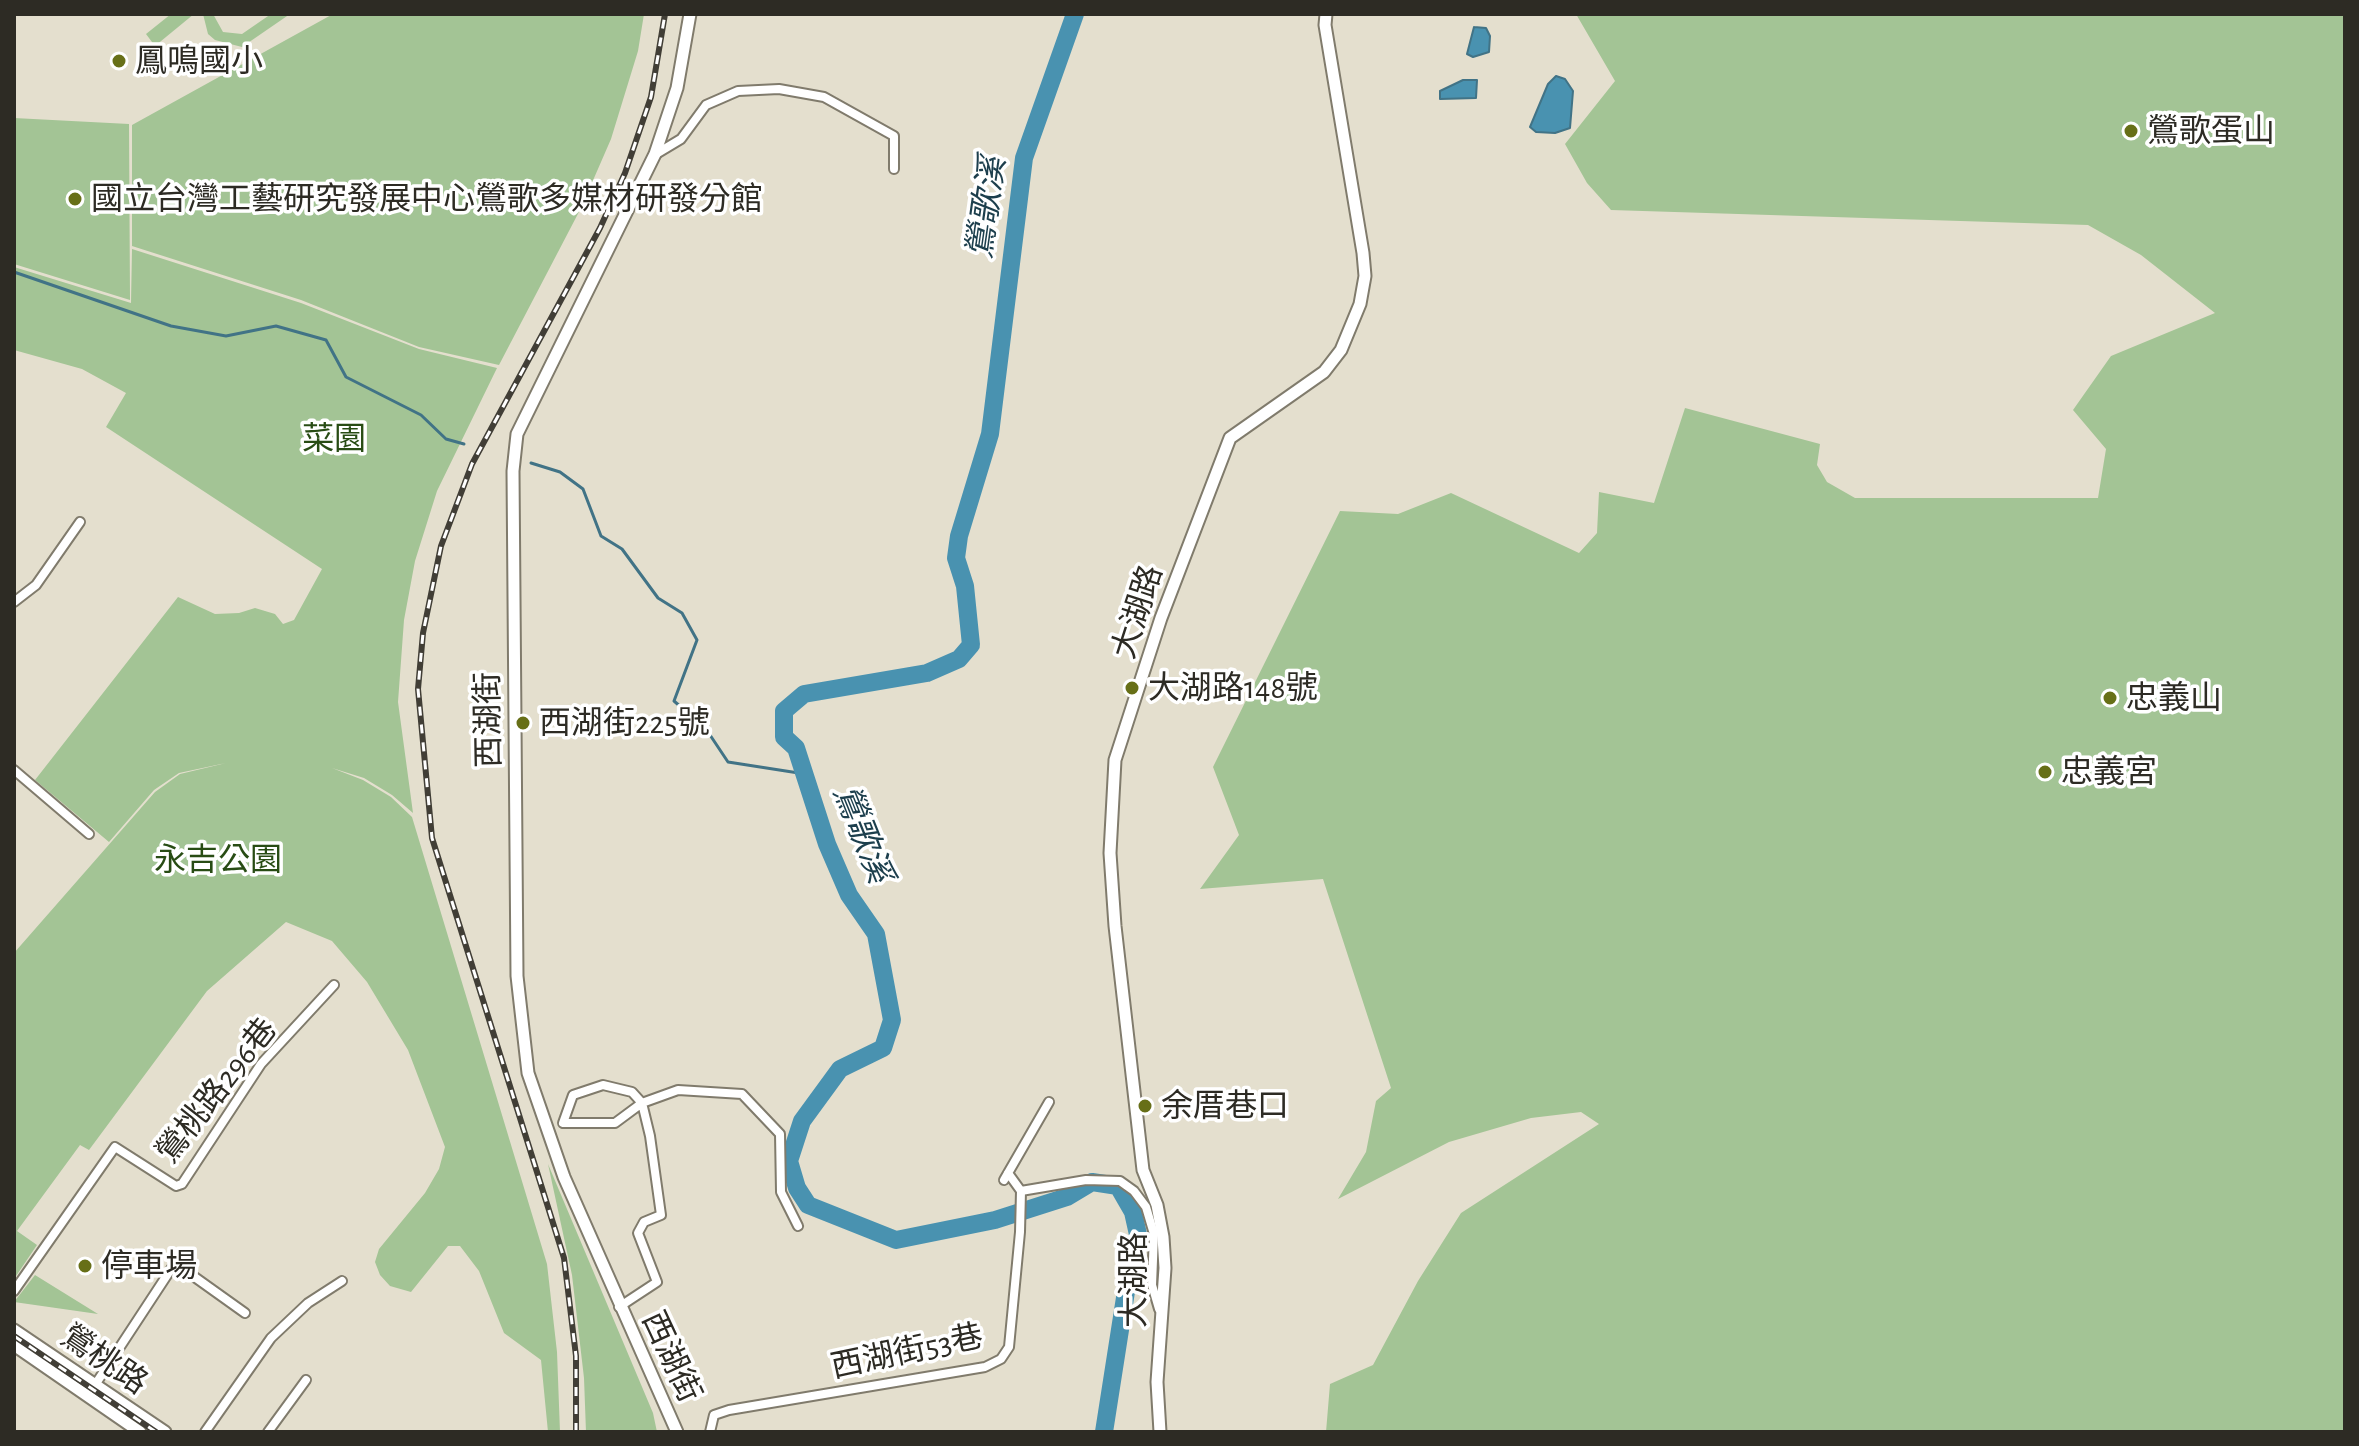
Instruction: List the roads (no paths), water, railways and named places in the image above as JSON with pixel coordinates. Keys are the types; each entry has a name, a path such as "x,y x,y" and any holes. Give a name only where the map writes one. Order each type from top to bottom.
{"street":[{"name":"西湖街","path":"677,1432 564,1177 528,1073 517,976 513,471 517,434 655,154 677,88 690,14"},
{"name":"大湖路","path":"1160,1432 1157,1382 1163,1237 1157,1205 1143,1170 1115,926 1110,853 1115,760 1161,618 1230,438 1324,372 1341,350 1360,304 1365,276 1363,253 1326,33 1326,14"},
{"path":"655,154 681,139 706,105 738,91 779,89 824,97 894,136 894,169"},
{"path":"14,602 36,585 80,522"},
{"path":"14,770 89,834"},
{"name":"鶯桃路296巷","path":"14,1291 115,1147 176,1186 182,1184 253,1075 334,985"},
{"path":"619,1307 657,1282 638,1233 644,1222 661,1215 642,1103 632,1092 603,1085 573,1095 563,1123 615,1123 642,1103 678,1090 742,1094 780,1134 781,1192 798,1226"},
{"path":"1049,1102 1006,1177 1021,1192 1086,1180 1120,1181 1134,1191 1146,1207 1154,1234 1152,1285 1162,1318"},
{"name":"西湖街53巷","path":"710,1432 714,1415 729,1410 985,1367 1001,1359 1009,1347 1021,1192"},
{"path":"88,1396 175,1263 245,1313"},
{"path":"205,1432 271,1338 308,1303 342,1281"},
{"name":"鶯桃路","path":"14,1330 165,1432"},
{"name":"鶯桃路","path":"14,1345 140,1432"},
{"path":"268,1432 306,1380"}],"water":[{"path":"1474,27 1486,28 1490,36 1489,52 1473,57 1467,54"},
{"path":"1556,76 1565,79 1573,91 1570,128 1555,133 1536,132 1530,127 1548,84"},
{"path":"1463,80 1477,80 1476,98 1440,99 1440,91"}],"waterway":[{"name":"鶯歌溪","path":"1075,14 1024,158 990,434 959,536 956,558 965,586 971,645 959,659 927,673 804,694 784,711 784,737 796,748 827,844 849,895 876,934 892,1020 883,1048 840,1069 802,1121 789,1161 797,1188 808,1205 896,1240 995,1220 1067,1197 1092,1182 1118,1186 1133,1212 1139,1239 1127,1285 1104,1432"},
{"path":"14,272 171,326 226,336 276,326 326,340 346,377 421,415 446,439 464,444"},
{"path":"531,463 560,472 583,489 601,536 622,549 658,598 682,613 697,640 674,701 706,729 728,762 805,774"}],"railway":[{"path":"576,1432 576,1356 564,1258 432,838 418,689 423,633 441,546 472,464 600,228 625,173 651,97 665,14"},
{"path":"14,1336 156,1432"}],"place":[{"name":"鳳鳴國小","path":"119,61"},
{"name":"鶯歌蛋山","path":"2131,131"},
{"name":"國立台灣工藝研究發展中心鶯歌多媒材研發分館","path":"75,199"},
{"name":"大湖路148號","path":"1132,688"},
{"name":"忠義山","path":"2110,698"},
{"name":"西湖街225號","path":"523,723"},
{"name":"忠義宮","path":"2045,772"},
{"name":"余厝巷口","path":"1145,1106"},
{"name":"停車場","path":"85,1266"}],"park label":[{"name":"菜園","path":"334,439"},
{"name":"永吉公園","path":"218,860"}]}
